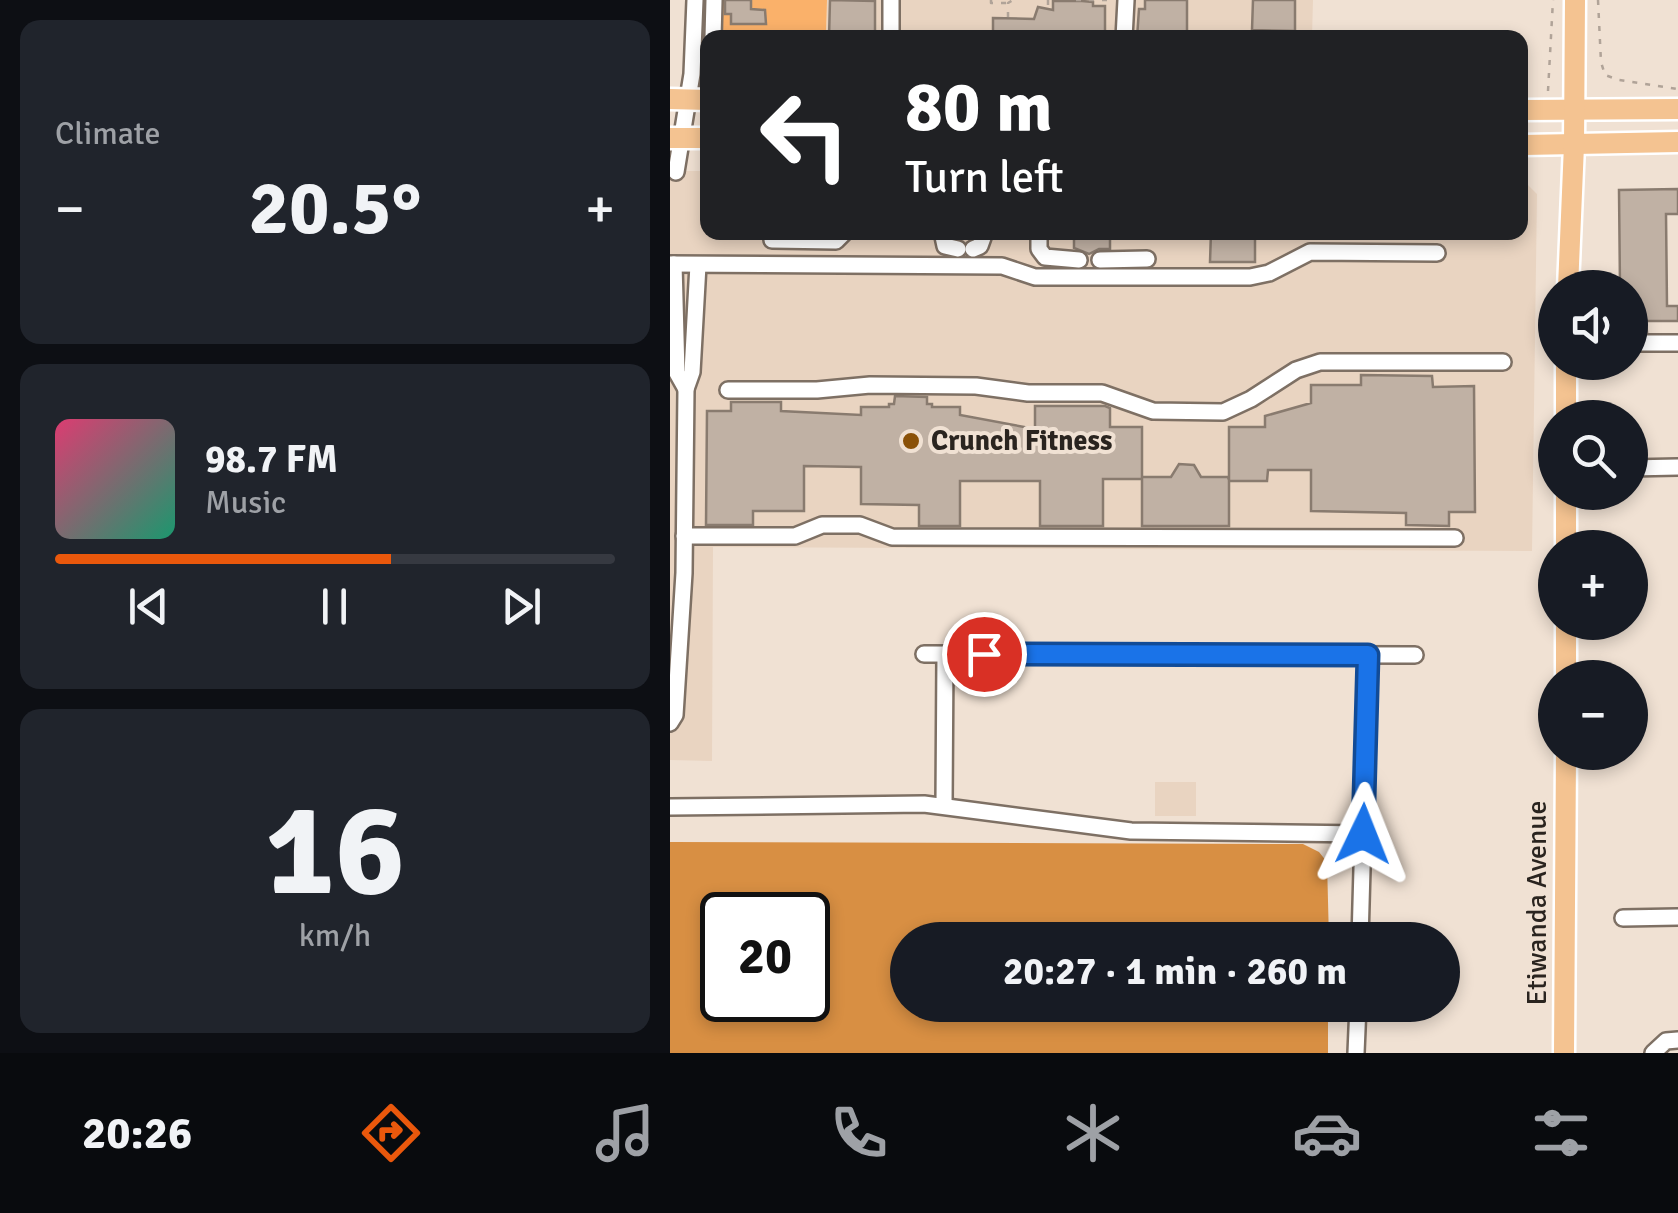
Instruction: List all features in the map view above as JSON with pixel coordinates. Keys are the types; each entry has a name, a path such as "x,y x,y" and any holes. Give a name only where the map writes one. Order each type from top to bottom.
{"main road":[{"path":"1569,270 1575,0"},
{"path":"1528,110 1678,109"},
{"path":"1528,145 1678,142"},
{"name":"Etiwanda Avenue","path":"1564,1053 1566,770"}],"street":[{"path":"676,172 675,138 692,74 695,0"},
{"path":"714,0 714,30"},
{"path":"891,0 891,30"},
{"path":"1124,30 1126,0"},
{"path":"772,240 837,240"},
{"path":"944,240 945,246 966,249 980,246 982,240"},
{"path":"1039,240 1045,257 1078,260"},
{"path":"686,390 676,373 672,264 1002,266 1035,278 1250,277 1269,273 1310,252 1437,254"},
{"path":"1100,260 1146,259"},
{"path":"670,723 676,715 684,573 677,462 692,372 698,266"},
{"path":"1648,344 1678,343"},
{"path":"728,390 976,386 1028,393 1102,393 1153,412 1222,412 1296,370 1320,362 1503,362"},
{"path":"1648,468 1678,467"},
{"path":"684,536 794,536 822,525 860,525 892,537 1454,538"},
{"path":"924,654 1416,655"},
{"path":"944,806 945,654"},
{"path":"1361,922 1368,655"},
{"path":"670,807 944,806 1131,831 1363,834"},
{"path":"1623,918 1678,915"},
{"path":"1356,1053 1357,1022"},
{"path":"1653,1053 1666,1041 1678,1040"}],"path":[{"path":"991,0 1010,2 1008,16"},
{"path":"1048,0 1048,10"},
{"path":"1076,0 1116,0"},
{"path":"1548,91 1554,0"},
{"path":"1598,0 1601,72 1609,79 1678,89"}],"shaded area":[{"path":"721,0 827,0 826,30 721,30"},
{"path":"827,0 1313,0 1312,30 827,30"},
{"path":"670,171 700,171 700,240 1528,240 1528,185 1537,194 1532,551 713,547 712,761 670,760"},
{"path":"1155,782 1196,782 1196,816 1155,816"},
{"path":"670,842 1303,844 1319,852 1327,862 1329,922 890,922 890,1022 1328,1022 1328,1053 670,1053"}],"building":[{"path":"725,0 751,0 751,9 765,10 766,24 731,24 731,14 725,14"},
{"path":"830,0 875,1 875,30 829,30"},
{"path":"1145,0 1187,0 1187,30 1138,30 1139,9 1145,9"},
{"path":"1253,0 1295,0 1295,30 1252,30"},
{"path":"1053,1 1105,6 1105,30 993,30 993,18 1034,19 1038,7 1053,10"},
{"path":"1678,189 1678,214 1666,214 1667,306 1678,306 1678,321 1648,321 1648,270 1620,270 1619,190"},
{"path":"1074,240 1110,240 1110,249 1089,254 1074,248"},
{"path":"1211,240 1255,240 1255,262 1210,262"},
{"path":"1361,375 1432,376 1433,387 1474,386 1475,512 1449,512 1449,526 1406,525 1406,513 1311,511 1311,470 1268,470 1267,481 1229,481 1229,526 1142,526 1142,479 1103,479 1103,526 1040,526 1040,481 960,481 960,526 919,526 919,505 861,504 861,467 804,466 804,511 753,511 753,525 706,525 707,411 731,411 731,402 781,402 781,411 861,415 861,407 889,407 895,396 927,397 927,404 932,407 960,407 960,415 1035,429 1035,406 1105,406 1110,408 1110,427 1142,427 1142,477 1171,477 1179,464 1194,465 1201,477 1229,480 1229,427 1265,427 1265,416 1311,403 1311,385 1361,385"}],"place":[{"name":"Crunch Fitness","path":"911,441"}],"route":[{"path":"984,654 1368,655 1363,834"}]}
